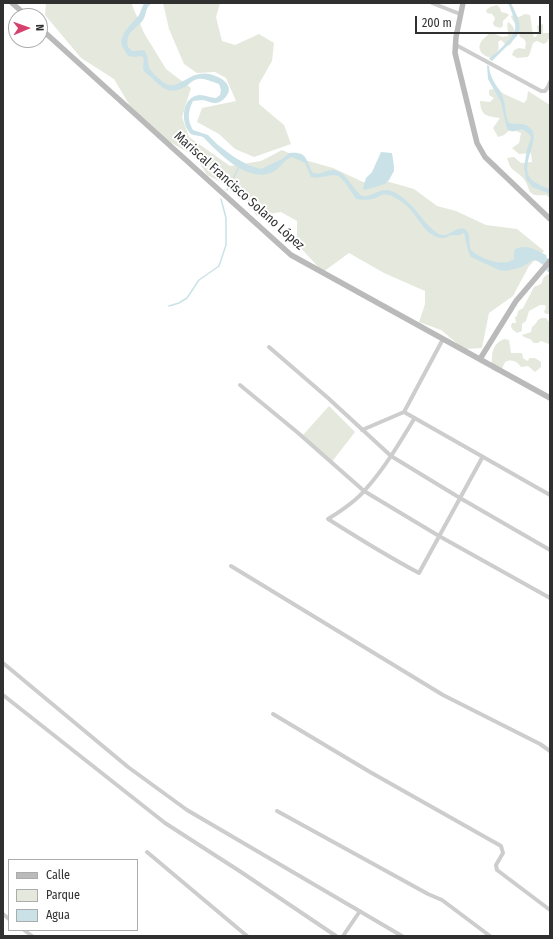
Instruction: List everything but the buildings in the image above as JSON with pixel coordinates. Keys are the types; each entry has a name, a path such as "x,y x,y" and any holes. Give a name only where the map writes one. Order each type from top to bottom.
{"main road":[{"path":"462,3 455,54 477,143 485,157 550,220"},
{"name":"Mariscal Francisco Solano López","path":"48,35 288,252 550,398"},
{"path":"480,360 516,301 550,261"}],"street":[{"path":"432,3 460,14"},
{"path":"456,45 541,91 545,91 548,88 550,82"},
{"path":"362,430 404,412 443,339"},
{"path":"269,347 328,398 391,456 550,550"},
{"path":"240,385 297,432 364,491 439,536 550,598"},
{"path":"404,412 550,496"},
{"path":"414,419 391,456 364,491 342,510 328,519 372,547 418,573 482,458"},
{"path":"231,566 443,695 540,744 550,751"},
{"path":"3,663 128,767 188,810 402,936"},
{"path":"3,695 165,823 336,936"},
{"path":"273,714 501,846 503,853 496,865 497,870 550,910"},
{"path":"277,811 428,894 442,900 490,936"},
{"path":"147,852 247,936"},
{"path":"343,936 360,911"}],"green space":[{"path":"46,3 132,3 144,33 166,69 191,88 182,117 189,137 230,166 261,161 282,150 305,160 333,168 363,182 386,181 414,189 437,206 456,211 486,225 517,229 544,251 529,266 513,296 489,313 482,348 464,349 441,330 419,322 425,304 425,291 384,273 349,253 323,272 297,244 297,221 281,212 257,216 239,191 207,175 196,157 156,134 133,111 114,79 81,58 48,19 48,8 46,8"},
{"path":"163,3 220,3 216,17 222,41 235,45 259,34 274,43 272,61 259,84 259,104 284,125 291,144 254,157 235,149 219,134 197,122 202,108 236,101 226,78 215,72 197,73 184,64 169,29"},
{"path":"497,5 501,12 509,15 503,21 503,26 500,28 494,26 493,23 495,18 492,14 487,13 486,10"},
{"path":"525,14 530,15 534,37 536,37 538,33 537,26 543,24 543,33 549,33 550,36 544,44 537,41 533,43 528,57 517,58 512,55 514,50 519,48 525,49 526,43 524,39 520,37 517,27 511,17 512,15 519,17"},
{"path":"508,22 513,27 515,33 510,45 507,46 501,40 498,42 498,51 492,58 484,55 479,48 481,42 491,32 502,37 508,36"},
{"path":"497,88 504,94 524,103 527,99 528,91 550,105 550,198 546,195 534,195 531,193 522,177 510,166 507,158 514,157 521,163 532,162 531,153 519,154 512,148 519,143 521,133 511,129 504,135 498,137 493,128 500,118 488,116 482,110 480,101 490,102 494,98 489,95 489,90"},
{"path":"550,273 550,314 546,314 544,312 546,307 545,305 540,305 529,311 526,321 522,324 522,331 517,333 511,326 512,323 516,323 515,317 517,316 518,311 523,308 534,287 541,284 544,277"},
{"path":"542,318 546,318 550,323 549,344 541,341 534,343 522,335 531,332 532,327"},
{"path":"504,339 509,340 511,353 522,353 523,358 527,361 530,358 535,358 541,362 541,367 535,372 528,366 521,367 518,363 510,361 505,362 502,369 497,372 492,370 492,356 494,348"},
{"path":"329,406 355,432 331,463 303,435"}],"water":[{"path":"144,3 152,3 148,6 143,20 128,37 128,47 132,51 144,50 150,69 166,84 177,84 194,75 201,74 209,74 220,78 225,82 229,90 225,97 216,103 204,100 193,101 189,112 189,119 193,130 208,135 234,157 248,165 261,169 282,159 289,153 300,154 306,158 313,173 331,170 339,171 362,196 369,196 383,190 396,193 409,203 434,230 442,235 458,229 465,229 469,236 471,250 485,259 504,263 510,262 514,259 514,250 522,247 531,248 547,256 542,262 533,260 522,267 506,271 499,270 471,257 464,233 444,238 436,237 427,231 408,207 400,200 392,196 384,194 370,199 356,199 338,176 331,175 315,178 311,177 305,163 292,157 273,172 263,175 253,174 234,165 203,137 191,134 185,125 185,108 190,99 200,95 216,98 220,95 221,90 219,84 198,79 175,91 167,90 160,86 144,71 144,59 142,56 128,56 122,46 121,40 125,31 139,15"},
{"path":"508,3 511,3 517,15 520,28 519,32 517,36 492,61 489,59 491,56 498,51 514,34 515,24"},
{"path":"487,65 489,66 492,77 502,96 509,123 524,125 533,131 533,144 527,166 528,173 531,179 535,182 550,189 550,194 532,187 526,179 524,167 531,137 523,130 510,131 507,129 501,102 488,79"},
{"path":"381,152 392,153 394,171 385,184 365,190 363,188 366,178 372,172"}],"waterway":[{"path":"227,190 239,167"},
{"path":"169,306 179,303 187,298 199,280 219,266 226,245 226,218 221,199"},
{"path":"534,254 549,264 550,268"}]}
